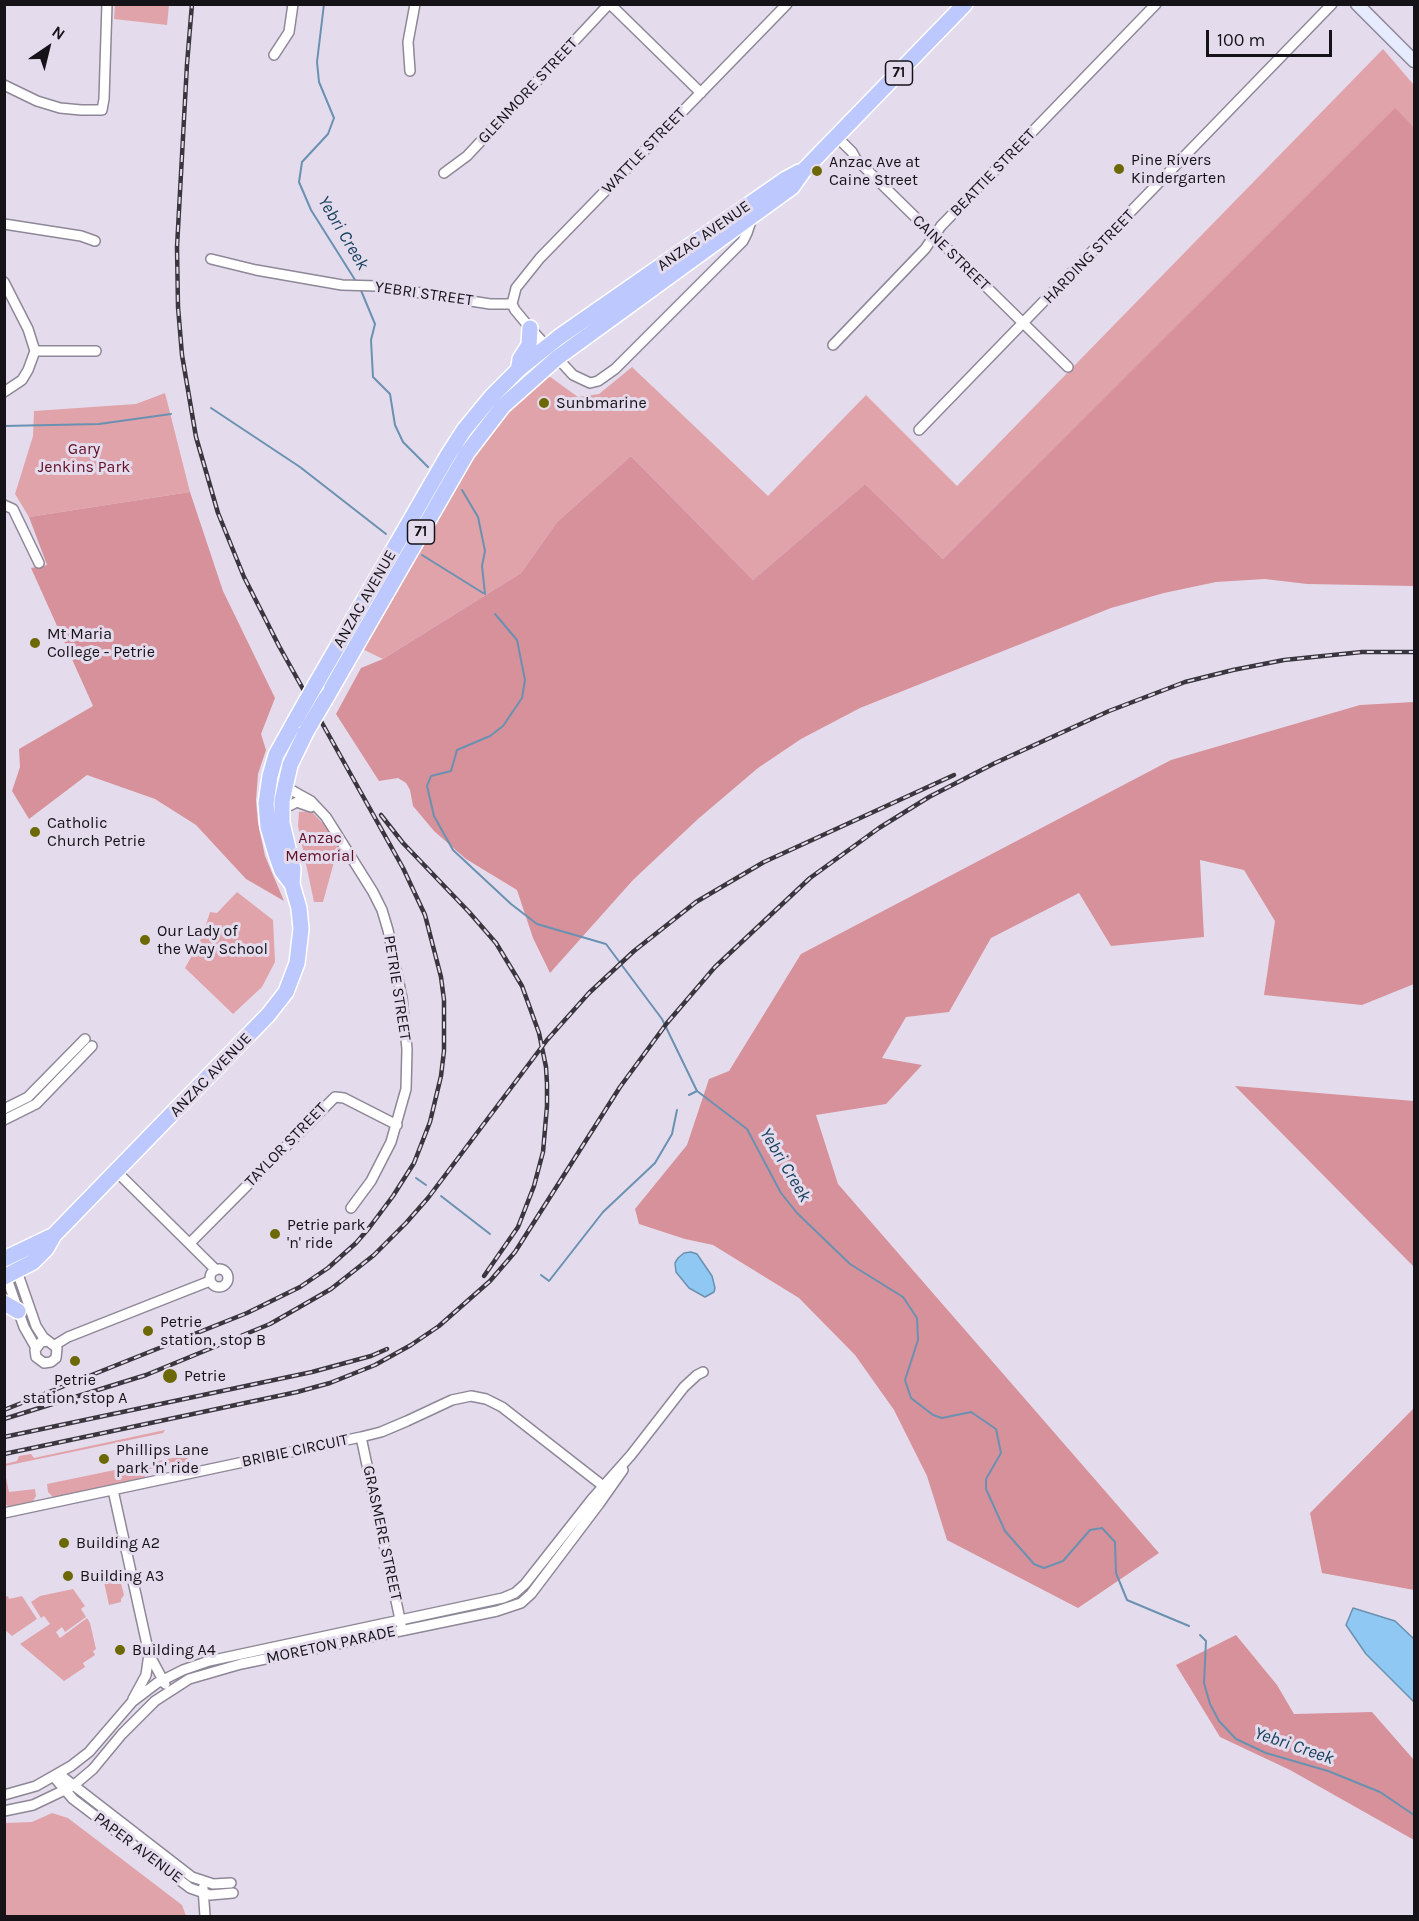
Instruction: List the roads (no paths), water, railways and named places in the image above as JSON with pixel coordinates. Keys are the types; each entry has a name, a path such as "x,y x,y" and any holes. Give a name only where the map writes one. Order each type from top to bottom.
{"highway":[{"name":"ANZAC AVENUE","path":"292,884 282,871 268,827 266,803 276,755 448,455 480,410 519,369 552,352 752,217 792,187 804,170 962,6"},
{"name":"ANZAC AVENUE","path":"8,1269 54,1235 268,1015 282,997 294,972 301,940 299,908 292,884 293,869 284,835 282,812 283,790 290,765 306,732 467,453 503,406 552,352 786,179 804,170"},
{"path":"519,369 520,359 529,345 530,328"}],"main road":[{"path":"1357,4 1414,61"}],"street":[{"path":"4,85 37,101 60,108 102,110 107,4"},
{"path":"274,55 289,32 293,4"},
{"path":"410,71 408,42 415,4"},
{"path":"609,4 701,93"},
{"name":"GLENMORE STREET","path":"444,173 467,156 609,4"},
{"name":"WATTLE STREET","path":"512,304 516,288 540,258 787,4"},
{"name":"BEATTIE STREET","path":"833,345 925,249 941,226 1156,4"},
{"name":"HARDING STREET","path":"920,430 1332,4"},
{"name":"CAINE STREET","path":"837,137 856,159 1068,367"},
{"path":"512,304 530,328 573,375 584,382 598,381 615,369 695,283 743,241 752,217"},
{"path":"4,224 81,236 95,241"},
{"name":"YEBRI STREET","path":"211,259 256,270 342,285 377,286 490,304 512,304"},
{"path":"4,282 28,329 35,351 22,380 4,392"},
{"path":"35,351 96,351"},
{"path":"4,505 13,509 39,563"},
{"path":"266,803 283,790"},
{"name":"PETRIE STREET","path":"283,790 311,801 333,824 373,892 388,930 402,998 407,1049 406,1089 397,1125 385,1156 371,1181 351,1208"},
{"path":"282,812 297,802 319,810"},
{"path":"4,1109 28,1097 88,1043 36,1104 4,1120"},
{"name":"TAYLOR STREET","path":"190,1243 334,1096 344,1098 397,1125"},
{"path":"117,1172 216,1269"},
{"path":"8,1269 11,1307 36,1348"},
{"path":"8,1269 36,1326 51,1343 57,1351 56,1358 47,1363 38,1359 35,1353 41,1342 51,1343 210,1281"},
{"path":"216,1269 227,1272 229,1278 227,1284 219,1288 213,1286 210,1281 211,1273 216,1269"},
{"name":"MORETON PARADE","path":"4,1811 33,1805 69,1788 93,1769 131,1725 165,1692 189,1679 213,1670 401,1625 515,1593 606,1488 684,1387 703,1372"},
{"name":"BRIBIE CIRCUIT","path":"4,1513 381,1432 464,1396 478,1397 501,1407 606,1488"},
{"name":"GRASMERE STREET","path":"361,1437 401,1625"},
{"path":"113,1490 149,1654 164,1679 165,1692"},
{"name":"MORETON PARADE","path":"4,1795 28,1790 56,1776 88,1752 132,1702 164,1679 209,1661 401,1625"},
{"path":"132,1702 146,1675 149,1654"},
{"name":"PAPER AVENUE","path":"56,1776 69,1788 184,1884 202,1894 217,1895 232,1888 204,1882 186,1873 69,1788"},
{"path":"204,1882 202,1894 205,1917"}],"water":[{"path":"684,1253 697,1254 712,1276 714,1292 705,1297 689,1288 676,1272 675,1263 678,1258"},
{"path":"1353,1608 1395,1621 1414,1639 1414,1702 1366,1654 1346,1625"}],"waterway":[{"name":"Yebri Creek","path":"324,4 317,62 319,82 334,118 328,134 302,162 299,182 311,210 357,283"},
{"name":"Yebri Creek","path":"360,288 375,324 371,340 373,377 390,394 395,425 403,442 428,467"},
{"path":"211,408 300,467 386,534"},
{"path":"4,426 99,424 171,414"},
{"name":"Yebri Creek","path":"462,490 478,517 485,551 482,566 485,594"},
{"path":"422,555 483,593"},
{"name":"Yebri Creek","path":"495,614 517,640 525,680 522,698 503,726 490,736 457,750 451,771 431,776 427,786 434,816 453,850 511,904 537,924 606,944 662,1019 697,1091 747,1129 781,1193 797,1213 850,1264 903,1297 917,1318 918,1340 905,1380 911,1398 933,1415 942,1418 971,1412 996,1429 1001,1453 986,1479 986,1489 1005,1531 1034,1564 1044,1568 1063,1561 1090,1530 1102,1528 1115,1542 1116,1573 1127,1600 1189,1626"},
{"path":"689,1095 697,1091"},
{"path":"541,1275 549,1281 603,1212 655,1163 672,1134 677,1110"},
{"path":"416,1178 426,1185"},
{"path":"441,1196 490,1234"},
{"name":"Yebri Creek","path":"1200,1635 1206,1641 1204,1683 1210,1704 1219,1721 1236,1739 1266,1753 1328,1771 1380,1792 1414,1815"}],"railway":[{"path":"4,1410 247,1313 300,1287 328,1268 369,1228 414,1163 430,1122 441,1076 444,1051 444,1000 441,977 425,915 403,868 279,646 244,577 218,513 196,437 182,355 177,247 192,4"},
{"path":"4,1454 330,1383 375,1365 439,1326 490,1281 515,1252 620,1087 667,1023 715,967 810,878 879,828 929,797 995,763 1109,711 1185,682 1284,660 1362,652 1414,652"},
{"path":"4,1419 146,1375 270,1324 331,1289 374,1255 406,1223 428,1198 547,1040 589,993 634,951 696,902 764,862 954,775"},
{"path":"381,815 403,843 496,943 522,986 539,1033 547,1084 543,1152 534,1186 518,1227 484,1276"},
{"path":"4,1437 312,1372 371,1356 387,1349"}],"place":[{"name":"Pine Rivers Kindergarten","path":"1119,169"},
{"name":"Anzac Ave at Caine Street","path":"817,171"},
{"name":"Sunbmarine","path":"544,403"},
{"name":"Mt Maria College - Petrie","path":"35,643"},
{"name":"Catholic Church Petrie","path":"35,832"},
{"name":"Our Lady of the Way School","path":"145,940"},
{"name":"Petrie park 'n' ride","path":"275,1234"},
{"name":"Petrie station, stop B","path":"148,1331"},
{"name":"Petrie station, stop A","path":"75,1361"},
{"name":"Petrie","path":"170,1376"},
{"name":"Phillips Lane park 'n' ride","path":"104,1459"},
{"name":"Building A2","path":"64,1543"},
{"name":"Building A3","path":"68,1576"},
{"name":"Building A4","path":"120,1650"}],"park label":[{"name":"Gary Jenkins Park","path":"84,458"},
{"name":"Anzac Memorial","path":"320,847"}]}
